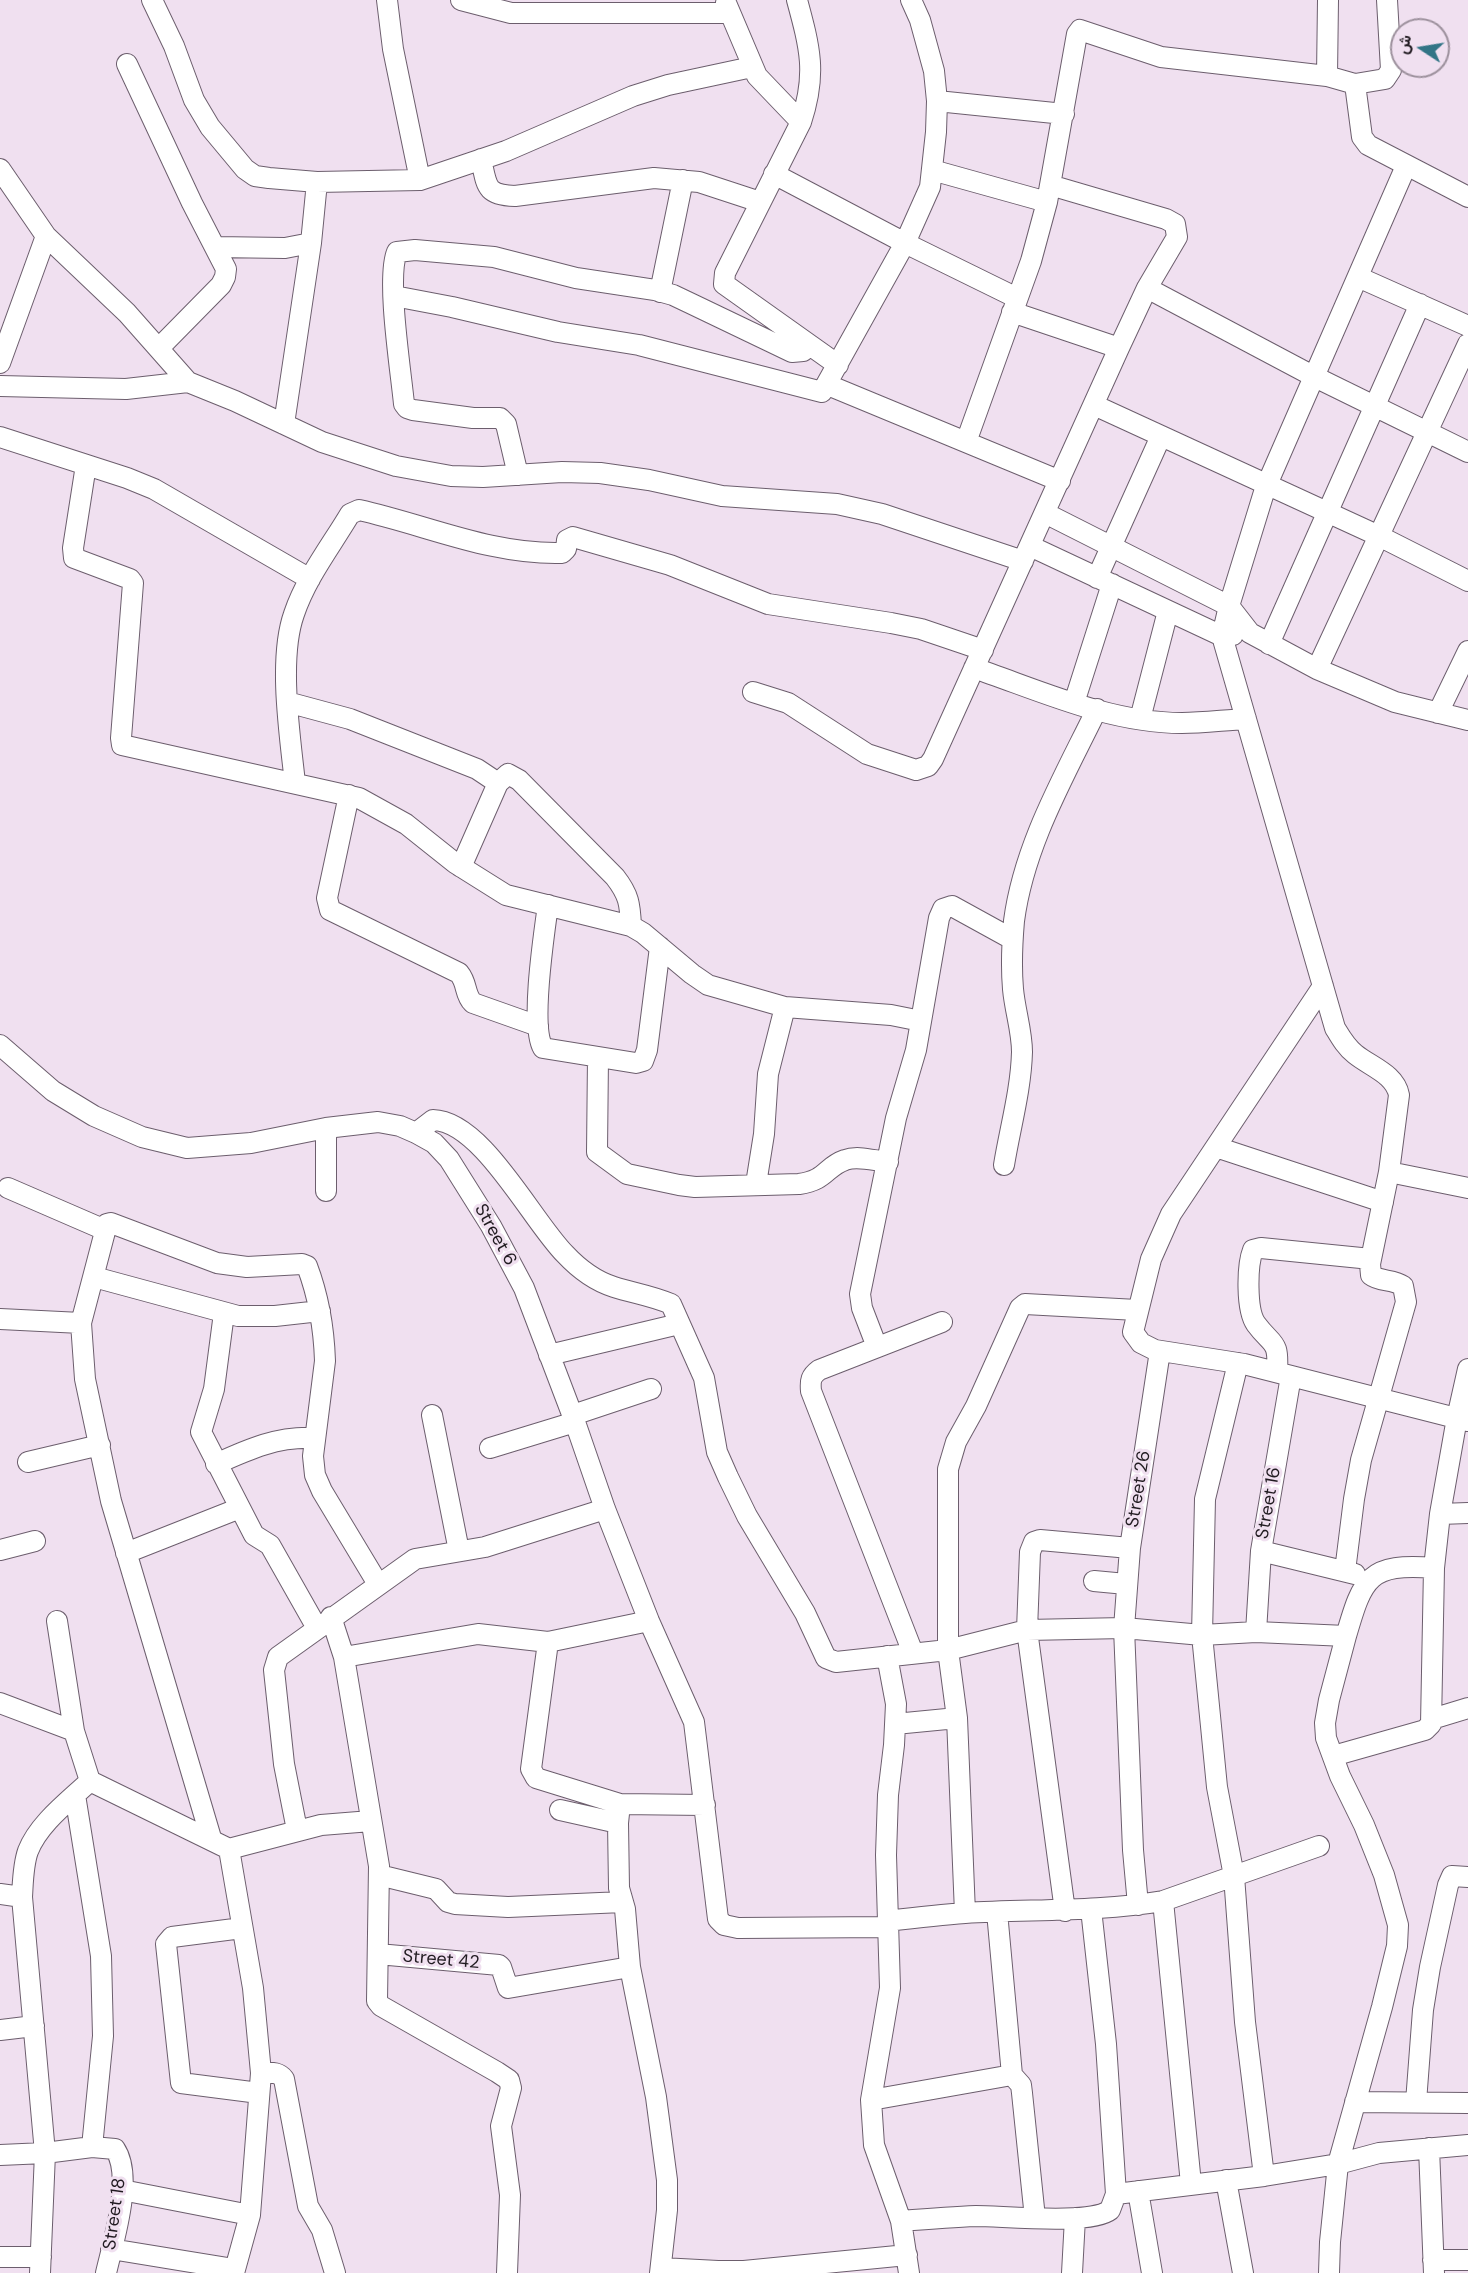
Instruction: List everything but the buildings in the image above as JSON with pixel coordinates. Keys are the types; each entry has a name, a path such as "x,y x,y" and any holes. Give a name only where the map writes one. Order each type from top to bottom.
{"street":[{"path":"152,0 169,34 194,100 210,127 245,170 255,176 269,178 317,182 420,180 506,151 633,96 668,85 752,67"},
{"path":"387,0 393,49 420,180"},
{"path":"461,0 510,7 727,6 757,76 801,122"},
{"path":"797,0 810,56 812,79 809,100 801,122 725,273 724,284 838,365"},
{"path":"394,296 558,332 639,345 822,392 828,385 905,243 930,188 937,100 929,47 911,0"},
{"path":"1327,76 1328,0"},
{"path":"966,442 1031,261 1049,194 1077,34 1082,30 1161,57 1327,76 1355,84 1385,79 1391,70 1387,0"},
{"path":"127,64 192,203 226,269 221,285 159,348"},
{"path":"1355,84 1362,137 1368,145 1468,197"},
{"path":"937,100 1064,114"},
{"path":"482,159 487,187 491,192 504,196 654,178 699,182 760,202"},
{"path":"1345,1571 1361,1460 1406,1302 1403,1286 1397,1282 1376,1279 1371,1275 1371,1259 1389,1172 1399,1095 1397,1086 1391,1079 1354,1054 1343,1042 1335,1028 1222,636 1229,606 1267,484 1406,166"},
{"path":"0,168 46,237 128,313 188,382 322,442 396,466 451,476 483,477 562,471 600,473 649,480 722,496 837,504 882,514 1026,554 1105,581 1222,636 1250,633"},
{"path":"753,692 788,703 867,754 916,770 928,766 1046,513 1147,288 1177,237 1175,224 1166,219 932,170"},
{"path":"774,174 905,243 1015,305 1119,348"},
{"path":"660,292 683,180"},
{"path":"284,424 311,243 317,182"},
{"path":"0,363 46,237"},
{"path":"215,247 285,248 311,243"},
{"path":"518,474 506,424 500,418 473,418 413,410 404,404 394,296 393,260 397,252 409,250 494,257 576,278 660,292 694,304 792,352 802,351 807,343"},
{"path":"1358,277 1468,326"},
{"path":"1147,288 1313,376 1468,452"},
{"path":"1269,644 1420,304"},
{"path":"1317,669 1468,344"},
{"path":"0,387 126,388 188,382"},
{"path":"828,385 1060,481"},
{"path":"1094,405 1328,512 1468,581"},
{"path":"1074,703 1112,547 1161,436"},
{"path":"0,437 154,489 310,579"},
{"path":"86,465 73,548 74,558 130,579 133,583 121,738 123,746 359,798 406,824 461,867 506,895 631,926 708,985 784,1007 891,1015 921,1021"},
{"path":"295,783 287,702 289,634 293,615 310,579 351,514 359,510 449,536 525,551 562,553 566,549 567,540 573,537 670,565 768,604 921,629 1074,703 1097,709 1140,719 1182,723 1246,719"},
{"path":"1046,513 1229,606 1250,633 1317,669 1395,702 1468,720"},
{"path":"1140,719 1168,611"},
{"path":"1438,713 1468,651"},
{"path":"287,702 350,719 477,769 498,783"},
{"path":"1004,1165 1022,1053 1021,1030 1013,990 1011,954 1015,918 1030,854 1046,812 1097,709"},
{"path":"461,867 498,783 508,774 519,780 615,877 629,900 631,926"},
{"path":"349,795 327,898 330,910 459,973 473,1003 538,1026"},
{"path":"548,905 541,957 538,1026 543,1048 636,1063 643,1061 647,1050 660,947"},
{"path":"877,1347 862,1308 860,1294 896,1118 916,1050 939,918 947,906 958,908 1012,939"},
{"path":"1323,986 1171,1214 1151,1259 1133,1332 1141,1343 1160,1351 1238,1363 1462,1419"},
{"path":"756,1184 764,1134 768,1074 784,1007"},
{"name":"Street 6","path":"0,1045 53,1091 94,1116 142,1137 187,1148 251,1143 326,1128 378,1122 400,1126 416,1133 434,1143 449,1159 485,1216 524,1288 574,1418 605,1509 649,1621 694,1722 718,1919 724,1925 738,1928 887,1924 965,1913 1065,1911 1138,1905 1163,1901 1319,1846"},
{"path":"598,1057 595,1143 599,1156 627,1174 695,1187 812,1182 824,1176 844,1160 854,1158 888,1162"},
{"path":"416,1133 433,1120 449,1123 460,1129 486,1152 565,1254 588,1275 612,1286 671,1304 704,1377 717,1452 728,1478 752,1525 805,1613 826,1658 836,1662 948,1650 1027,1630 1124,1628 1202,1635 1256,1632 1346,1636"},
{"path":"326,1128 326,1191"},
{"path":"1216,1147 1383,1202"},
{"path":"1389,1172 1468,1188"},
{"path":"8,1188 105,1230"},
{"path":"211,1838 111,1501 85,1379 81,1323 107,1224 111,1223 217,1263 233,1266 305,1265 320,1311 325,1361 313,1456 315,1475 322,1491 378,1584"},
{"name":"Street 16","path":"1256,1632 1261,1551 1284,1374 1275,1344 1256,1323 1249,1305 1253,1250 1261,1248 1371,1259"},
{"path":"94,1277 224,1313 251,1317 320,1311"},
{"path":"965,1913 957,1718 948,1650 948,1469 956,1442 976,1406 1020,1308 1029,1302 1137,1310"},
{"path":"224,1313 214,1389 201,1432 254,1534 270,1545 324,1623 344,1657 379,1875 377,2001 381,2006 497,2072 508,2080 511,2088 501,2126 510,2195 507,2273"},
{"path":"0,1318 81,1323"},
{"path":"913,1653 811,1391 810,1383 812,1376 819,1370 942,1322"},
{"path":"549,1355 680,1324"},
{"name":"Street 26","path":"1138,1905 1124,1628 1130,1548 1160,1351"},
{"path":"1238,1363 1205,1499 1202,1635 1217,1787 1234,1876 1245,2022 1264,2176"},
{"path":"1333,1756 1425,1730 1432,1719 1434,1568 1440,1514 1462,1419 1468,1369"},
{"path":"489,1448 651,1389"},
{"path":"432,1415 459,1551"},
{"path":"216,1464 270,1442 296,1437 315,1438"},
{"path":"28,1462 100,1445"},
{"path":"126,1553 240,1508"},
{"path":"297,1830 284,1764 274,1670 278,1657 415,1559 485,1547 605,1509"},
{"path":"1440,1514 1468,1513"},
{"path":"1065,1911 1027,1630 1030,1552 1034,1542 1040,1540 1130,1548"},
{"path":"0,1550 35,1541"},
{"path":"1261,1551 1372,1579"},
{"path":"1329,2273 1338,2164 1397,1946 1398,1925 1380,1865 1326,1738 1325,1723 1329,1700 1359,1594 1372,1579 1387,1569 1411,1566 1434,1568"},
{"path":"1094,1581 1126,1584"},
{"path":"57,1621 74,1731 90,1781 211,1838 229,1849 321,1825 371,1821"},
{"path":"344,1657 478,1634 549,1642 649,1621"},
{"path":"549,1642 532,1775 619,1814"},
{"path":"619,1814 618,1865 630,1967 656,2097 667,2180 667,2210 660,2270 744,2271 908,2264 901,2221 874,2145 871,2100 890,1989 886,1855 888,1795 896,1704 887,1656"},
{"path":"0,1703 74,1731"},
{"path":"1432,1719 1468,1708"},
{"path":"896,1724 957,1718"},
{"path":"0,2257 40,2265 45,2153 22,1897 23,1875 28,1851 39,1831 90,1781"},
{"path":"0,2155 45,2153 92,2147 103,2036 101,1956 75,1795"},
{"path":"560,1810 619,1814 705,1805"},
{"path":"111,2249 234,2271 250,2215 261,2073 253,1988 229,1849"},
{"path":"379,1875 436,1889 447,1902 455,1904 508,1906 623,1902"},
{"path":"1416,2102 1422,2021 1430,1967 1448,1885 1452,1876 1468,1877"},
{"path":"0,1894 22,1897"},
{"path":"1163,1901 1191,2184"},
{"path":"901,2221 978,2216 1076,2218 1107,2213 1110,2210 1116,2194 1106,2044 1091,1909"},
{"path":"997,1912 1012,2075 1018,2080 1022,2093 1035,2218"},
{"path":"242,1928 172,1937 166,1944 168,1967 181,2083 259,2093"},
{"name":"Street 42","path":"378,1954 499,1965 508,1988 630,1967"},
{"path":"0,2030 34,2026"},
{"path":"261,2073 280,2074 284,2079 308,2206 322,2230 335,2273"},
{"path":"871,2100 1002,2079 1012,2075"},
{"path":"1355,2102 1468,2103"},
{"path":"1116,2194 1264,2176 1338,2164 1379,2153 1468,2145"},
{"name":"Street 18","path":"92,2147 112,2148 118,2155 122,2167 122,2190 106,2273"},
{"path":"1429,2148 1434,2267 1468,2260"},
{"path":"1226,2180 1243,2273"},
{"path":"122,2190 250,2215"},
{"path":"1138,2191 1152,2273"},
{"path":"1072,2273 1076,2218"}]}
